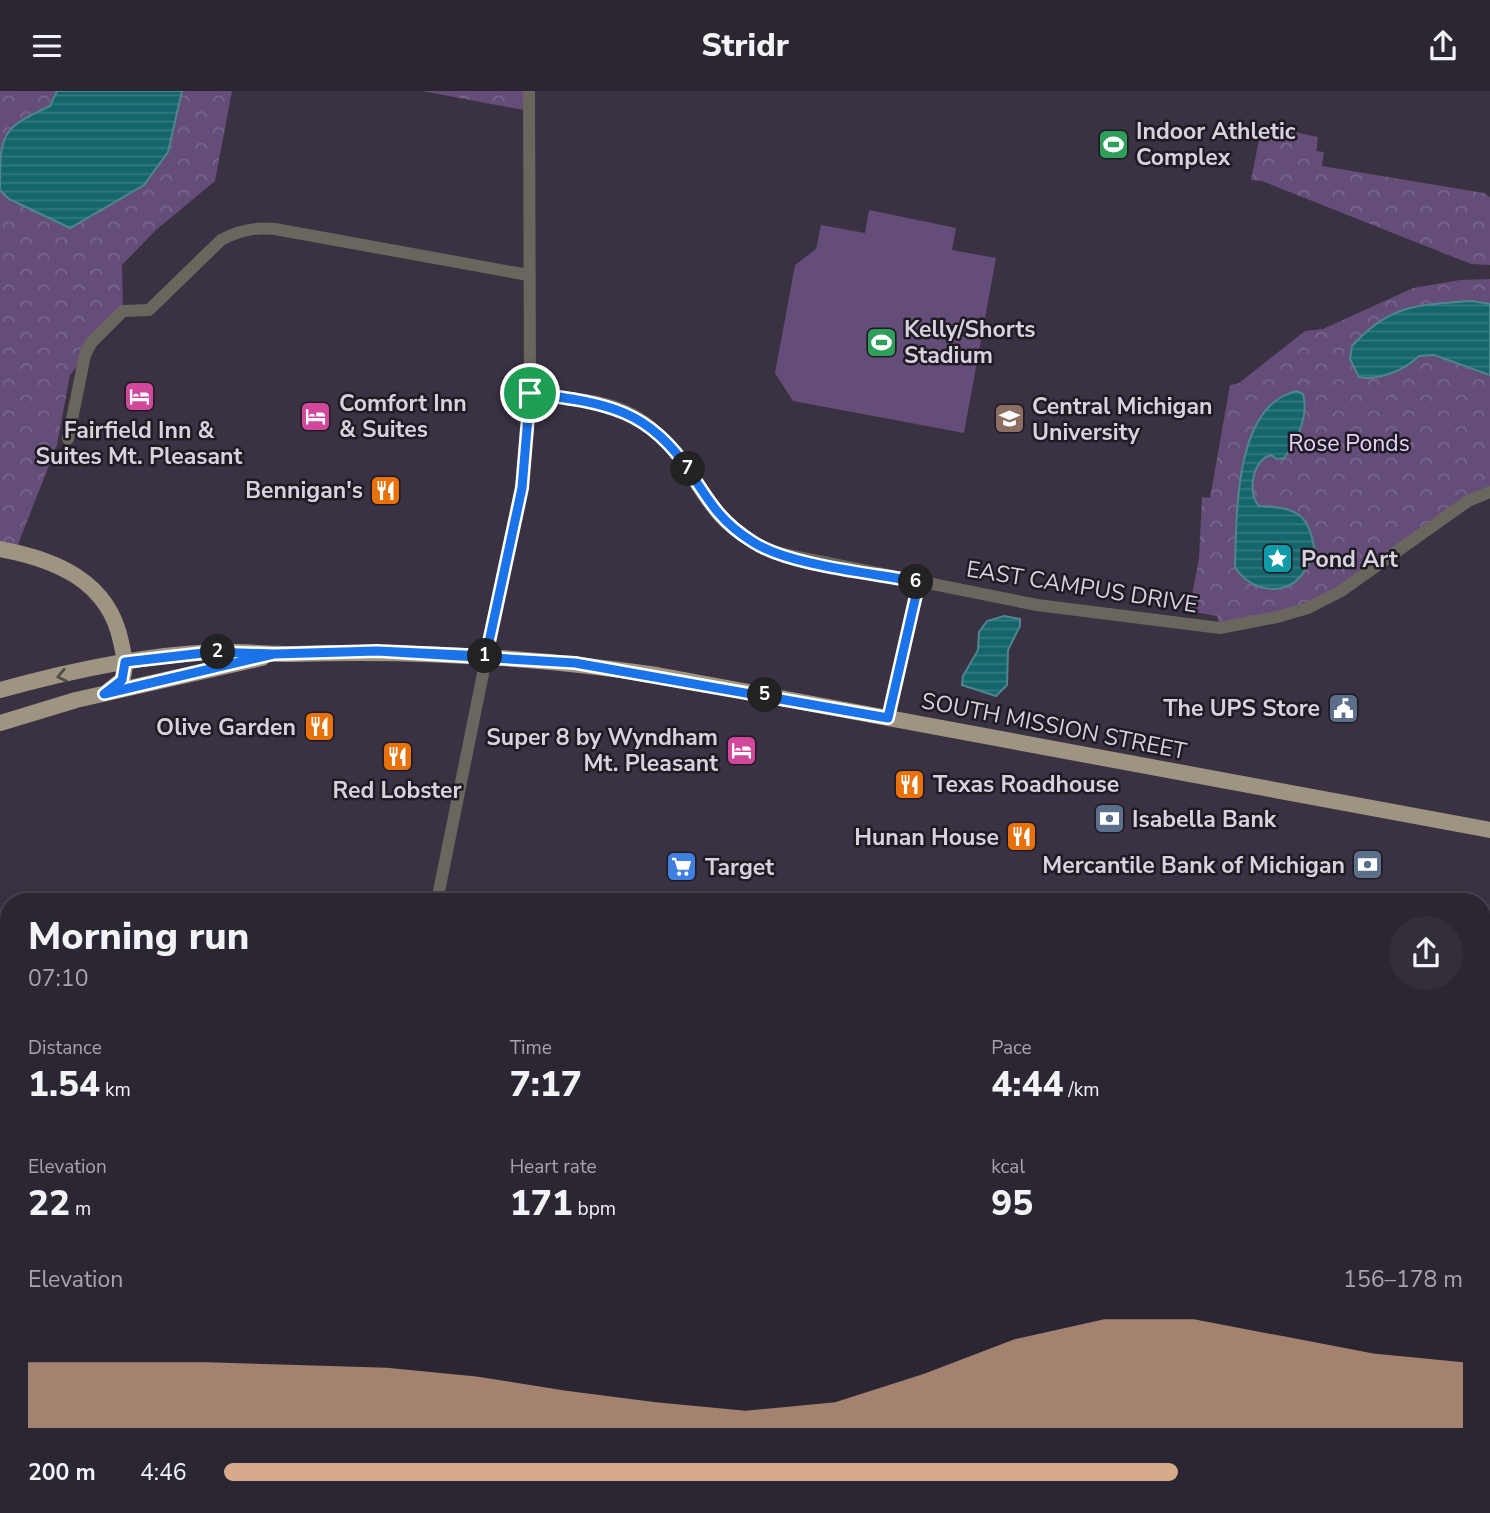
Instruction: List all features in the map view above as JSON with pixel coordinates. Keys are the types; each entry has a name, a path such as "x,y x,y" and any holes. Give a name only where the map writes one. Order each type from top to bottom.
{"main road":[{"path":"0,549 55,563 90,586 115,620 125,662 122,680 104,694"},
{"name":"SOUTH MISSION STREET","path":"0,690 125,662 212,652 274,654 377,651 575,663 657,675 1490,830"},
{"name":"SOUTH MISSION STREET","path":"0,723 104,694 274,654"}],"street":[{"path":"439,893 522,488 530,393 529,91"},
{"path":"68,439 85,355 91,343 123,311 149,310 221,240 231,235 258,227 275,229 528,275"},
{"name":"EAST CAMPUS DRIVE","path":"530,393 616,407 647,423 679,456 716,514 759,546 788,557 1037,605 1184,625 1220,628 1252,624 1308,608 1341,591 1468,501 1490,492"},
{"path":"888,718 919,582"}],"green space":[{"path":"0,91 232,91 215,181 156,230 122,265 123,311 70,375 57,445 15,552 0,548"},
{"path":"422,91 529,91 529,111"},
{"path":"1262,125 1318,137 1316,151 1324,152 1322,166 1484,193 1490,197 1490,265 1471,264 1262,181 1251,180"},
{"name":"Kelly/Shorts Stadium","path":"869,210 956,228 952,250 996,258 964,433 793,401 775,373 795,265 816,249 821,225 865,233"},
{"name":"Rose Ponds","path":"1490,279 1490,492 1323,601 1220,628 1217,616 1189,611 1199,558 1202,497 1210,498 1230,385 1239,383 1305,331 1323,329 1413,288 1460,280"}],"shaded area":[{"path":"57,91 182,91 168,152 144,185 70,228 9,199 0,190 1,156 6,136 21,121 50,106"},
{"path":"1472,301 1490,304 1490,375 1434,355 1419,356 1399,370 1383,376 1359,377 1350,359 1352,346 1379,322 1406,309"},
{"path":"1297,391 1303,394 1304,411 1297,436 1284,458 1277,459 1271,455 1259,463 1253,477 1253,493 1259,506 1292,511 1299,515 1309,529 1315,553 1306,570 1294,582 1280,589 1270,589 1248,582 1235,567 1239,493 1250,440 1261,417 1276,401"},
{"path":"1004,616 1020,619 1020,626 1008,650 1007,685 996,696 962,685 963,676 978,650 979,632 987,621"}],"place":[{"name":"Indoor Athletic Complex","path":"1113,144"},
{"name":"Kelly/Shorts Stadium","path":"881,342"},
{"name":"Fairfield Inn & Suites Mt. Pleasant","path":"139,396"},
{"name":"Comfort Inn & Suites","path":"316,416"},
{"name":"Central Michigan University","path":"1009,419"},
{"name":"Bennigan's","path":"386,490"},
{"name":"Pond Art","path":"1278,559"},
{"name":"The UPS Store","path":"1343,708"},
{"name":"Olive Garden","path":"319,727"},
{"name":"Super 8 by Wyndham Mt. Pleasant","path":"741,750"},
{"name":"Red Lobster","path":"397,756"},
{"name":"Texas Roadhouse","path":"910,784"},
{"name":"Isabella Bank","path":"1109,819"},
{"name":"Hunan House","path":"1022,837"},
{"name":"Mercantile Bank of Michigan","path":"1368,865"},
{"name":"Target","path":"682,867"}],"route":[{"path":"530,393 522,488 486,656 377,651 274,654 212,652 125,662 122,680 104,694 208,672 274,654 377,651 575,663 657,675 888,718 919,582 788,557 759,546 716,514 679,456 647,423 616,407 530,393"}]}
